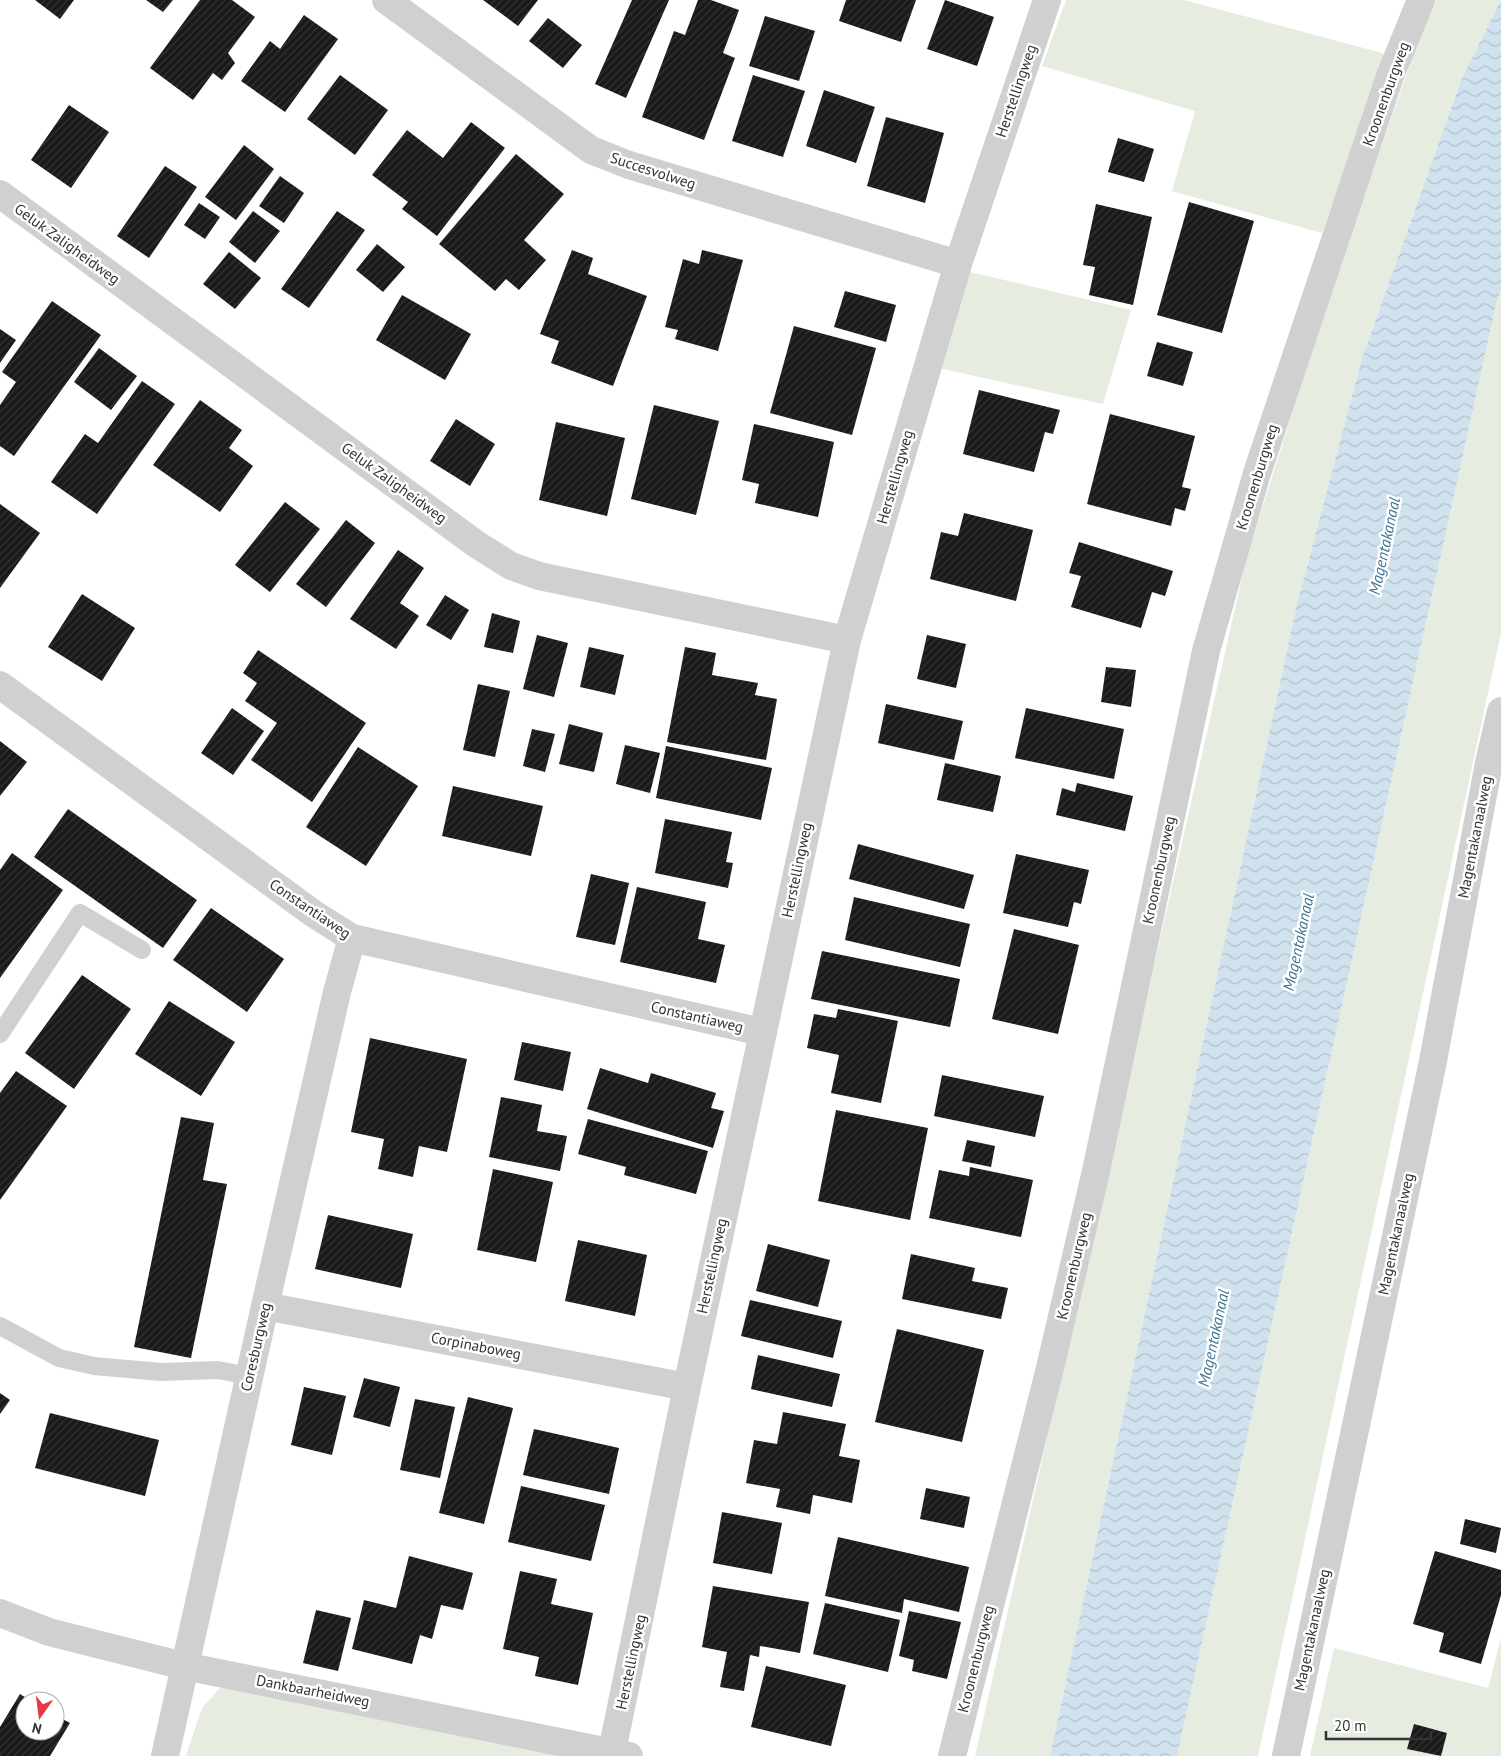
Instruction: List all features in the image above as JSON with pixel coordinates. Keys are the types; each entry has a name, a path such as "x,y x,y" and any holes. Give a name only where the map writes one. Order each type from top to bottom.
{"street":[{"name":"Succesvolweg","path":"386,0 591,150 629,165 958,264"},
{"name":"Herstellingweg","path":"618,1755 687,1387 847,640 958,264 1047,0"},
{"name":"Kroonenburgweg","path":"952,1756 1047,1382 1094,1181 1206,651 1257,473 1390,76 1421,0"},
{"name":"Geluk Zaligheidweg","path":"0,194 476,544 511,566 539,576 847,640"},
{"name":"Constantiaweg","path":"0,685 314,914 352,938 762,1032"},
{"name":"Magentakanaalweg","path":"1286,1756 1432,1066 1489,763 1501,712"},
{"name":"Coresburgweg","path":"164,1756 265,1306 335,1002 352,938"},
{"name":"Corpinaboweg","path":"265,1306 687,1387"},
{"name":"Dankbaarheidweg","path":"0,1612 49,1632 184,1666 618,1755"}],"lane":[{"path":"0,1034 80,913 142,950"},
{"path":"0,1326 59,1358 94,1366 161,1372 218,1370 249,1376"}],"shaded area":[{"path":"1066,0 1184,0 1386,54 1322,233 1172,191 1195,111 1042,66"},
{"path":"1436,0 1501,0 1462,78 1362,358 1296,608 1050,1756 975,1756 1246,560 1316,337 1413,55"},
{"path":"966,271 1131,310 1103,404 934,367"},
{"path":"1501,290 1501,633 1258,1756 1177,1756 1497,300"},
{"path":"1501,1638 1501,1756 1310,1756 1334,1648 1488,1688"},
{"path":"247,1687 565,1756 186,1756 202,1708 220,1688"}],"water":[{"name":"Magentakanaal","path":"1501,0 1501,290 1497,300 1177,1756 1050,1756 1296,608 1362,358 1462,78"}],"building":[{"path":"35,0 74,0 60,19"},
{"path":"146,0 173,0 163,12"},
{"path":"200,0 232,0 255,17 228,53 235,63 222,80 213,73 193,100 150,68"},
{"path":"483,0 538,0 518,26"},
{"path":"632,0 669,0 626,98 595,84"},
{"path":"698,0 711,0 739,10 723,53 735,58 704,140 642,117 674,31 685,35"},
{"path":"846,0 916,0 901,42 839,21"},
{"path":"945,0 994,17 977,66 927,49"},
{"path":"304,15 338,39 285,112 241,81 270,41 280,49"},
{"path":"765,16 815,31 799,81 749,66"},
{"path":"548,18 582,45 563,68 529,41"},
{"path":"340,75 388,110 355,155 307,119"},
{"path":"753,75 805,91 783,157 732,141"},
{"path":"824,90 875,107 856,163 806,146"},
{"path":"69,105 109,132 71,188 31,160"},
{"path":"886,117 944,133 925,203 867,186"},
{"path":"471,122 505,148 437,236 402,209 408,202 372,175 407,130 443,158"},
{"path":"1118,138 1154,149 1144,182 1108,172"},
{"path":"244,145 274,169 236,220 205,197"},
{"path":"516,154 564,194 524,240 546,260 519,290 506,279 495,291 439,244"},
{"path":"165,166 197,187 149,258 117,236"},
{"path":"280,176 304,193 284,223 259,206"},
{"path":"1189,202 1254,221 1222,333 1157,315"},
{"path":"199,203 220,217 205,239 184,225"},
{"path":"1096,204 1152,217 1133,305 1089,295 1095,267 1083,265"},
{"path":"253,211 280,231 255,263 229,242"},
{"path":"337,211 365,230 309,308 281,289"},
{"path":"377,244 405,267 383,292 356,270"},
{"path":"572,250 593,258 588,274 647,296 613,386 551,363 559,341 540,334"},
{"path":"702,250 743,260 718,351 675,339 678,330 665,327 683,259 699,264"},
{"path":"229,252 261,278 235,309 203,284"},
{"path":"845,291 896,305 886,342 834,327"},
{"path":"402,295 471,334 445,380 376,340"},
{"path":"52,301 101,335 14,456 0,446 0,405 16,382 2,372"},
{"path":"794,326 876,348 852,435 770,413"},
{"path":"0,329 16,340 0,363"},
{"path":"1157,342 1193,352 1183,386 1147,376"},
{"path":"99,348 137,376 111,410 74,382"},
{"path":"142,381 175,404 97,514 51,482 85,434 98,443"},
{"path":"979,390 1060,410 1053,434 1045,432 1034,472 963,454"},
{"path":"200,400 242,430 229,448 253,466 220,512 153,465"},
{"path":"654,405 719,421 696,515 631,499"},
{"path":"1110,414 1195,436 1182,487 1191,489 1185,511 1175,508 1171,526 1087,504"},
{"path":"456,419 495,444 470,486 430,461"},
{"path":"556,422 625,438 607,516 539,500"},
{"path":"754,424 834,442 818,517 755,503 759,484 742,480"},
{"path":"285,502 320,529 270,592 235,565"},
{"path":"0,504 40,533 0,588"},
{"path":"964,513 1033,530 1016,601 930,579 941,532 958,536"},
{"path":"346,520 375,543 326,607 296,584"},
{"path":"1079,542 1173,571 1165,596 1152,592 1141,628 1071,607 1081,576 1069,573"},
{"path":"398,550 424,568 400,603 419,616 396,649 350,619"},
{"path":"82,594 135,628 102,681 48,647"},
{"path":"445,595 469,610 451,640 426,625"},
{"path":"492,613 520,621 513,653 484,647"},
{"path":"537,635 568,643 554,697 523,689"},
{"path":"927,635 966,644 956,688 917,679"},
{"path":"589,647 624,655 615,695 580,687"},
{"path":"685,647 716,653 712,675 758,683 755,695 777,699 766,760 667,742"},
{"path":"258,650 366,723 312,802 251,760 277,723 245,701 257,683 243,673"},
{"path":"1106,667 1136,670 1131,707 1101,702"},
{"path":"478,684 510,691 495,757 463,750"},
{"path":"886,704 963,721 954,760 878,743"},
{"path":"232,708 264,731 233,775 201,753"},
{"path":"1026,708 1124,729 1114,779 1015,758"},
{"path":"569,724 603,733 594,772 559,764"},
{"path":"532,729 555,734 545,772 523,766"},
{"path":"0,741 27,762 0,796"},
{"path":"625,745 660,753 650,793 616,784"},
{"path":"666,746 772,768 761,820 656,798"},
{"path":"358,747 418,786 366,866 306,827"},
{"path":"945,763 1001,776 993,812 937,800"},
{"path":"1077,783 1133,796 1125,831 1056,815 1062,788 1075,792"},
{"path":"453,786 543,806 531,856 442,836"},
{"path":"68,809 197,900 163,948 34,857"},
{"path":"665,819 732,832 726,862 733,863 728,888 655,873"},
{"path":"858,844 974,875 964,909 849,879"},
{"path":"12,853 63,890 0,978 0,870"},
{"path":"1016,854 1089,870 1081,904 1074,902 1068,927 1003,913"},
{"path":"591,874 629,883 615,945 576,937"},
{"path":"637,887 706,902 698,939 725,945 716,983 620,962"},
{"path":"854,897 970,924 960,967 845,940"},
{"path":"211,908 284,959 247,1012 173,960"},
{"path":"1014,929 1079,945 1058,1034 992,1019"},
{"path":"822,951 960,979 950,1027 811,999"},
{"path":"82,975 131,1009 74,1089 25,1053"},
{"path":"169,1001 235,1042 201,1096 135,1054"},
{"path":"838,1009 898,1021 881,1103 831,1093 839,1055 807,1048 814,1014 836,1018"},
{"path":"370,1038 467,1059 447,1152 419,1146 413,1177 378,1169 384,1139 351,1132"},
{"path":"522,1042 571,1052 563,1091 514,1080"},
{"path":"600,1068 648,1083 651,1073 716,1093 711,1108 724,1111 713,1148 587,1109"},
{"path":"16,1071 67,1106 0,1200 0,1093"},
{"path":"942,1075 1044,1096 1035,1137 934,1116"},
{"path":"501,1097 542,1105 537,1131 567,1136 560,1171 489,1157"},
{"path":"836,1110 928,1128 910,1220 818,1201"},
{"path":"181,1117 214,1123 203,1180 227,1184 191,1358 134,1347"},
{"path":"588,1119 708,1151 696,1194 624,1175 626,1167 578,1154"},
{"path":"967,1140 995,1146 991,1167 962,1161"},
{"path":"970,1167 1033,1180 1021,1237 929,1218 939,1170 969,1176"},
{"path":"493,1169 553,1182 536,1262 477,1250"},
{"path":"328,1215 413,1234 401,1288 315,1269"},
{"path":"578,1240 647,1255 635,1316 565,1301"},
{"path":"768,1244 830,1260 818,1307 756,1291"},
{"path":"911,1254 975,1268 972,1281 1008,1288 1001,1319 902,1299"},
{"path":"750,1300 842,1321 833,1358 741,1336"},
{"path":"897,1329 984,1350 962,1442 875,1422"},
{"path":"758,1355 840,1374 832,1407 751,1389"},
{"path":"364,1378 400,1387 390,1427 353,1417"},
{"path":"304,1387 346,1396 332,1455 291,1445"},
{"path":"0,1393 10,1400 0,1414"},
{"path":"468,1397 513,1408 484,1524 439,1513"},
{"path":"415,1399 455,1407 440,1478 400,1470"},
{"path":"783,1412 846,1424 839,1456 860,1460 852,1503 813,1495 810,1514 776,1507 780,1489 746,1483 754,1440 777,1444"},
{"path":"50,1413 159,1440 145,1496 35,1468"},
{"path":"534,1429 619,1448 609,1494 523,1475"},
{"path":"521,1486 605,1505 591,1561 508,1542"},
{"path":"926,1488 970,1497 964,1528 920,1519"},
{"path":"722,1512 782,1523 772,1574 713,1563"},
{"path":"1465,1519 1501,1528 1496,1553 1460,1544"},
{"path":"838,1537 969,1567 959,1612 904,1599 902,1613 825,1596"},
{"path":"1435,1551 1501,1570 1501,1595 1481,1664 1439,1652 1444,1633 1413,1624"},
{"path":"409,1556 473,1573 463,1610 441,1605 432,1639 420,1635 412,1664 352,1649 364,1600 396,1608"},
{"path":"520,1571 557,1579 551,1604 593,1613 578,1685 535,1676 539,1657 503,1649"},
{"path":"713,1586 809,1602 800,1653 760,1646 759,1657 750,1655 744,1691 720,1687 727,1652 702,1647"},
{"path":"825,1603 900,1620 888,1672 813,1654"},
{"path":"316,1610 351,1618 338,1671 303,1663"},
{"path":"909,1611 961,1622 947,1679 912,1671 914,1660 899,1656"},
{"path":"766,1666 846,1685 831,1746 751,1727"},
{"path":"15,1702 15,1741 59,1741 50,1756 0,1756 0,1727"},
{"path":"65,1720 70,1723 65,1731"},
{"path":"1414,1724 1447,1733 1441,1756 1407,1749"}]}
